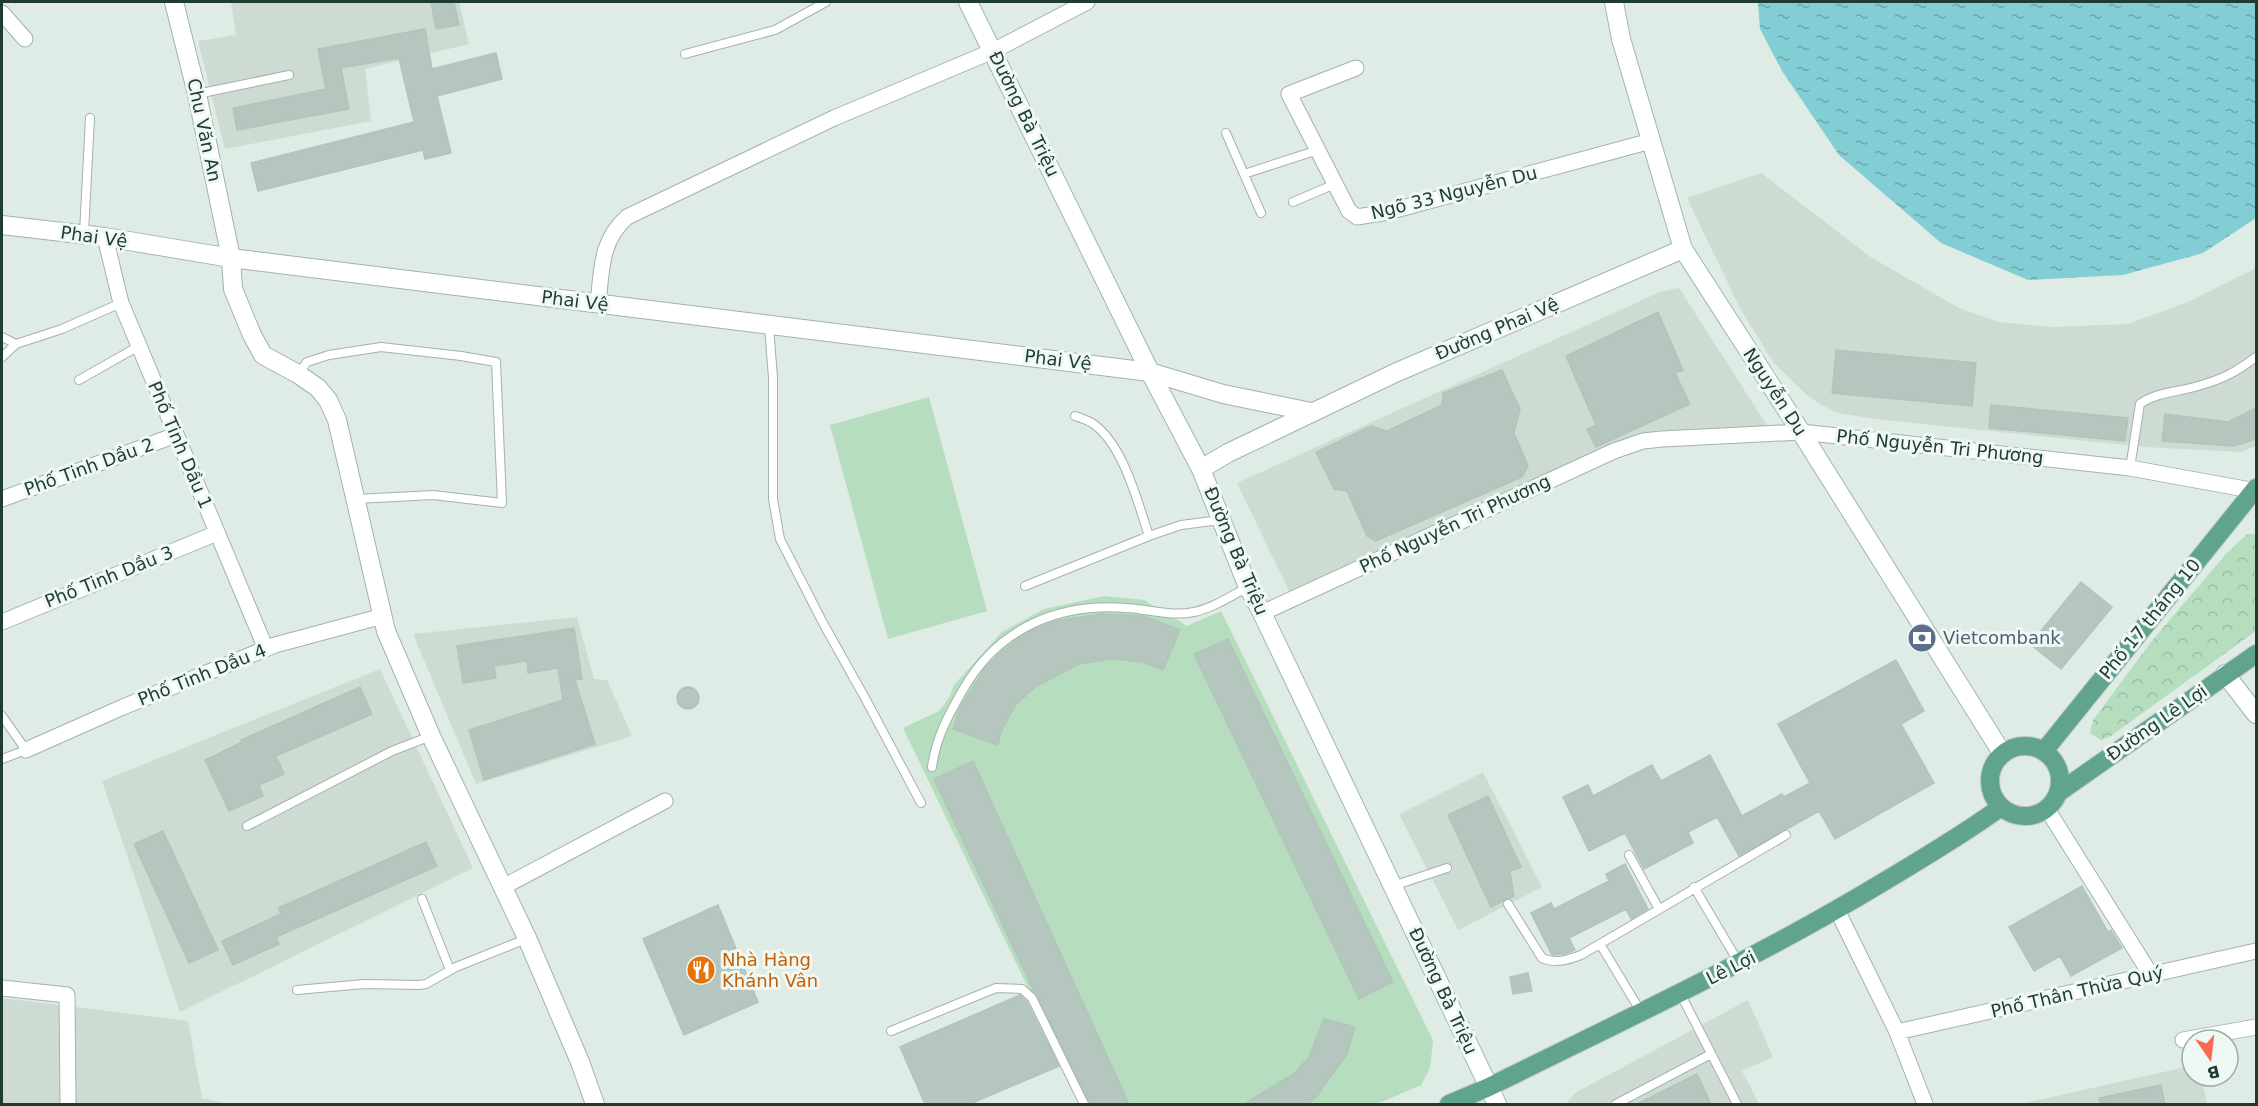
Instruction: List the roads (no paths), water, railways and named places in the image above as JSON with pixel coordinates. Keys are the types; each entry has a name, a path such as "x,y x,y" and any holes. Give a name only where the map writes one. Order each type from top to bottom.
{"main road":[{"name":"Phố 17 tháng 10","path":"2044,751 2256,490"},
{"name":"Đường Lê Lợi","path":"2058,793 2224,674 2256,654"},
{"path":"2030,746 2044,751 2053,759 2059,770 2061,781 2058,793 2047,809 2036,815 2011,814 1993,798 1989,786 1994,763 2002,753 2015,747 2030,746"},
{"name":"Lê Lợi","path":"1449,1104 1489,1087 1740,964 1837,910 1966,832 2001,807"}],"street":[{"name":"Chu Văn An","path":"174,2 197,94 231,258 233,289 263,355 318,388 328,400 337,420 386,631 431,736 527,938 580,1062 595,1104"},
{"name":"Đường Bà Triệu","path":"968,2 1150,372 1201,470 1248,587 1497,1104"},
{"path":"598,303 607,242 615,228 627,217 834,118 993,51 1087,2"},
{"name":"Nguyễn Du","path":"1614,2 1621,39 1683,249 1801,432 2002,753"},
{"path":"2,13 25,39"},
{"name":"Ngõ 33 Nguyễn Du","path":"1356,68 1289,94 1349,211 1357,217 1370,216 1651,141"},
{"name":"Phai Vệ","path":"2,225 105,237 231,258 1150,372"},
{"name":"Phố Tinh Dầu 1","path":"105,237 121,303 266,649"},
{"name":"Đường Phai Vệ","path":"1201,470 1228,453 1395,373 1683,249"},
{"path":"1150,372 1223,394 1311,412"},
{"name":"Phố Nguyễn Tri Phương","path":"1262,613 1614,451 1643,441 1801,432 2130,468 2256,490"},
{"name":"Phố Tinh Dầu 2","path":"2,499 176,435"},
{"name":"Phố Tinh Dầu 3","path":"2,622 217,533"},
{"name":"Phố Tinh Dầu 4","path":"26,750 123,707 266,649 383,616"},
{"path":"2224,674 2256,714"},
{"path":"502,887 665,801"},
{"path":"2047,809 2151,975"},
{"path":"1837,910 1897,1032 1925,1104"},
{"name":"Phố Thân Thừa Quý","path":"1897,1032 2256,951"},
{"path":"2,988 67,995 68,1104"},
{"path":"2240,1030 2256,1027"}],"lane":[{"path":"685,54 775,30 826,2"},
{"path":"197,94 290,75"},
{"path":"84,235 90,118"},
{"path":"1226,133 1261,213"},
{"path":"1244,174 1318,150"},
{"path":"1293,202 1335,183"},
{"path":"2,357 16,344 62,330 121,303"},
{"path":"769,324 773,378 773,499 780,539 921,803"},
{"path":"2,337 16,344"},
{"path":"79,380 139,346"},
{"path":"298,374 307,362 329,355 381,347 496,362 501,503 433,495 356,499"},
{"path":"2130,468 2140,404 2148,399 2198,387 2232,375 2256,357"},
{"path":"1075,416 1093,424 1111,442 1138,501 1149,536"},
{"path":"1025,586 1181,525 1221,519"},
{"path":"932,767 934,749 943,723 970,678 992,650 1022,629 1061,612 1085,608 1126,608 1171,614 1194,612 1219,603 1248,587"},
{"path":"2,716 26,750 2,759"},
{"path":"247,826 392,751 431,736"},
{"path":"1508,904 1542,958 1550,961 1566,960 1600,944 1786,835"},
{"path":"1629,855 1659,909"},
{"path":"1393,886 1447,868"},
{"path":"1694,887 1740,964"},
{"path":"422,898 450,970"},
{"path":"297,990 364,984 418,986 527,938"},
{"path":"1600,944 1641,1012"},
{"path":"891,1031 996,988 1022,989 1032,998 1084,1104"},
{"path":"1680,993 1737,1104"},
{"path":"1616,1104 1711,1054"}],"water":[{"path":"1758,2 2256,2 2256,218 2203,253 2123,275 2028,280 1941,243 1839,155 1782,71 1760,29"}],"place":[{"name":"Vietcombank","path":"1922,638"},
{"name":"Nhà Hàng Khánh Vân","path":"701,970"}]}
